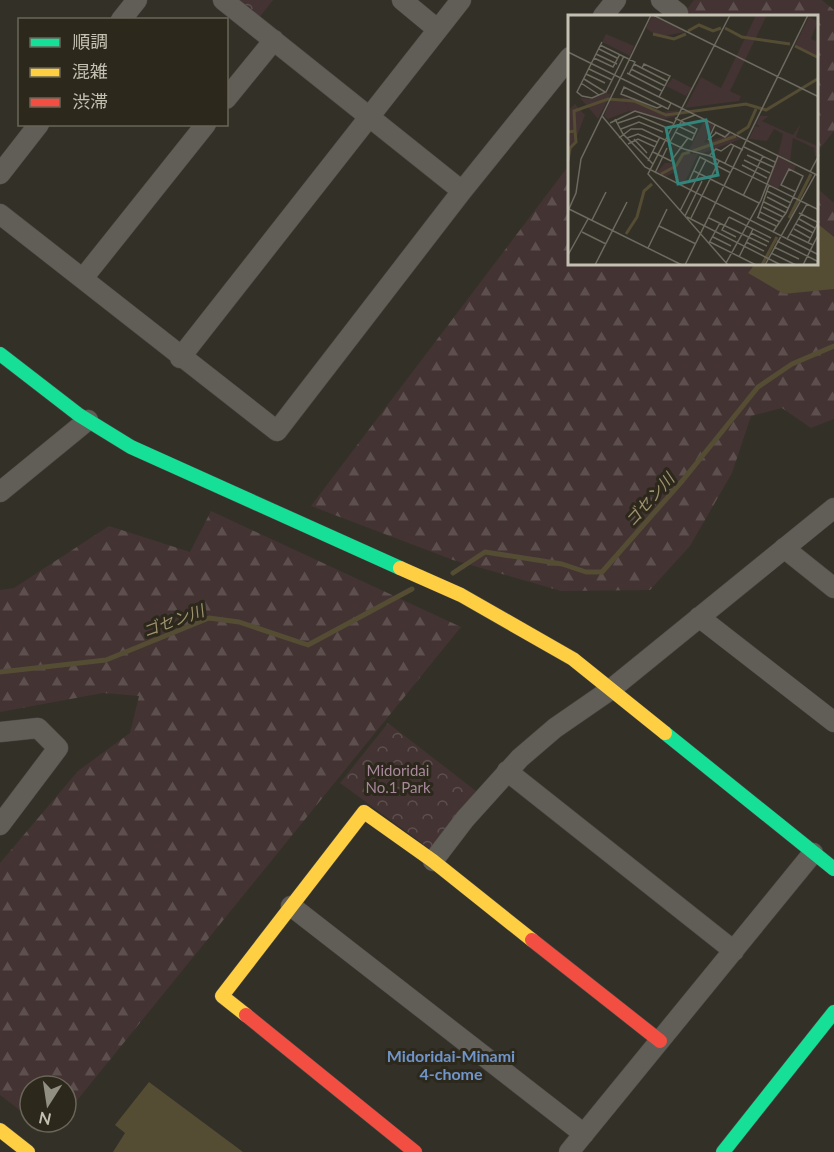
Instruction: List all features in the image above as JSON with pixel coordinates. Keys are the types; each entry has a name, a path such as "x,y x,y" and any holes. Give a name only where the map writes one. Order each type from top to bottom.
{"street":[{"path":"123,18 137,0"},
{"path":"224,0 462,191"},
{"path":"402,0 437,29"},
{"path":"180,358 461,0"},
{"path":"604,15 616,0"},
{"path":"662,0 678,13"},
{"path":"228,97 274,40"},
{"path":"0,214 84,277 180,358 277,431 462,191 568,59"},
{"path":"0,174 37,126"},
{"path":"84,277 204,126"},
{"path":"0,354 88,420 131,447 461,595 573,659 834,869"},
{"path":"0,492 88,420"},
{"path":"433,861 465,819 507,771 555,729 610,690 834,508"},
{"path":"784,548 834,588"},
{"path":"699,617 834,722"},
{"path":"0,732 38,728 58,748 0,825"},
{"path":"507,771 734,951"},
{"path":"415,1152 222,996 364,812 433,861 660,1041"},
{"path":"569,1152 813,853"},
{"path":"291,906 584,1134"},
{"path":"723,1152 834,1012"},
{"path":"0,1130 28,1152"}],"green space":[{"path":"236,0 273,0 259,18"},
{"path":"694,0 822,0 834,10 834,131 819,150 819,15 683,15"},
{"path":"568,167 568,266 819,266 819,190 834,203 834,419 811,428 782,408 751,416 732,473 690,546 650,590 561,591 453,560 311,506"},
{"path":"211,511 461,627 78,1099 78,1074 18,1074 18,1109 0,1095 0,863 78,771 130,733 139,696 103,693 0,712 0,590 14,588 109,526 190,552"},
{"name":"Midoridai No.1 Park","path":"388,723 476,791 430,849 340,783"}],"shaded area":[{"path":"819,225 834,237 834,289 784,294 748,273 753,266 819,266"},
{"path":"149,1082 243,1152 113,1152 125,1133 115,1125"}],"waterway":[{"name":"ゴセン川","path":"453,573 485,552 562,564 586,572 602,572 683,480 758,387 792,364 834,346"},
{"name":"ゴセン川","path":"0,672 106,660 209,618 239,622 308,645 412,589"}],"traffic: fast":[{"path":"0,354 79,415 131,447 400,568"},
{"path":"665,733 834,869"},
{"path":"723,1152 834,1012"}],"traffic: slow":[{"path":"400,568 461,595 573,659 665,733"},
{"path":"246,1015 222,996 364,812 433,861 532,940"},
{"path":"0,1130 28,1152"}],"traffic: jam":[{"path":"532,940 660,1041"},
{"path":"246,1015 415,1152"}],"district":[{"name":"Midoridai-Minami 4-chome","path":"451,1064"}]}
